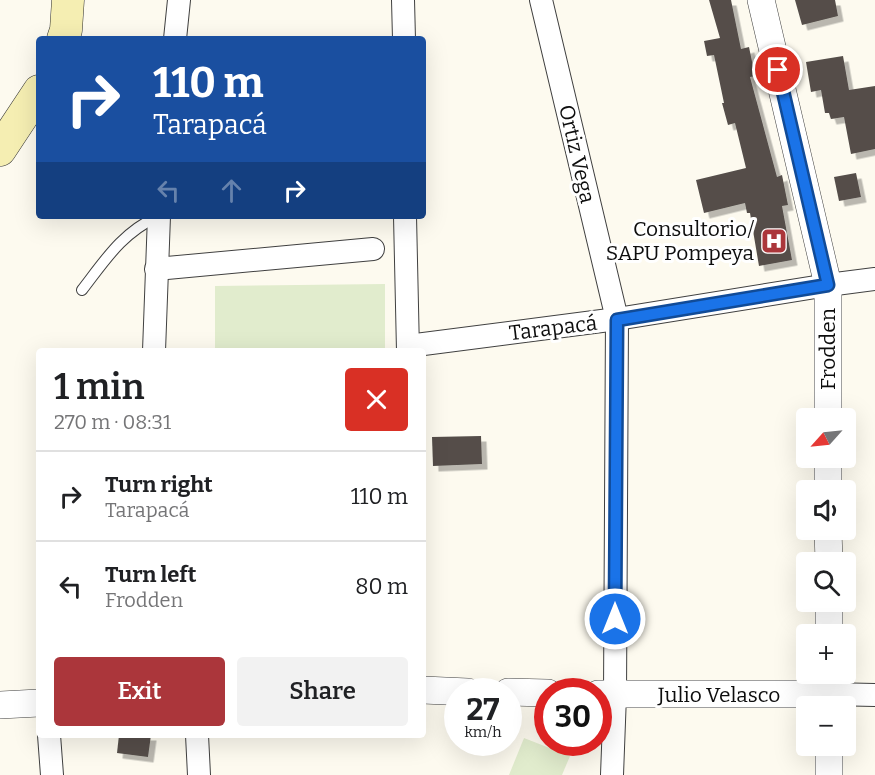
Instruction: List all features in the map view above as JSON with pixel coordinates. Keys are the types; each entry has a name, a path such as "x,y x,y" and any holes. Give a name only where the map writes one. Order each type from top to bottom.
{"main road":[{"path":"64,36 68,0"},
{"path":"0,150 36,96"}],"street":[{"path":"175,36 179,0"},
{"path":"403,0 404,36"},
{"name":"Ortiz Vega","path":"541,0 617,320 607,678"},
{"name":"Frodden","path":"761,0 828,285 828,408"},
{"path":"154,348 158,219"},
{"path":"405,219 408,348"},
{"path":"156,269 373,249"},
{"name":"Tarapacá","path":"408,348 617,320 875,279"},
{"path":"426,690 444,691"},
{"name":"Julio Velasco","path":"612,695 829,691 875,695"},
{"path":"0,705 36,703"},
{"path":"50,738 52,775"},
{"path":"197,738 199,775"},
{"name":"Ortiz Vega","path":"611,756 612,775"},
{"path":"829,756 829,775"}],"lane":[{"path":"82,290 120,241 139,225 152,219"}],"green space":[{"path":"385,284 385,348 215,348 215,286"},
{"path":"524,738 534,742 534,756 570,756 562,775 509,775 517,756 522,756"}],"building":[{"path":"709,0 731,0 741,49 749,47 755,76 750,77 777,177 782,175 788,205 782,206 792,260 759,266 750,213 747,213 745,203 704,213 696,180 746,168 735,123 728,125 714,55 707,56 704,41 720,38"},
{"path":"795,0 835,0 838,16 802,25"},
{"path":"843,56 849,90 875,86 875,149 851,154 844,117 831,119 829,113 825,113 821,90 811,92 806,62"},
{"path":"856,173 861,197 839,201 834,177"},
{"path":"481,436 482,464 433,466 432,437"},
{"path":"119,738 151,738 148,757 117,753"}],"place":[{"name":"Consultorio/ SAPU Pompeya","path":"774,241"}],"route":[{"path":"615,619 617,320 828,285 778,70"}]}
